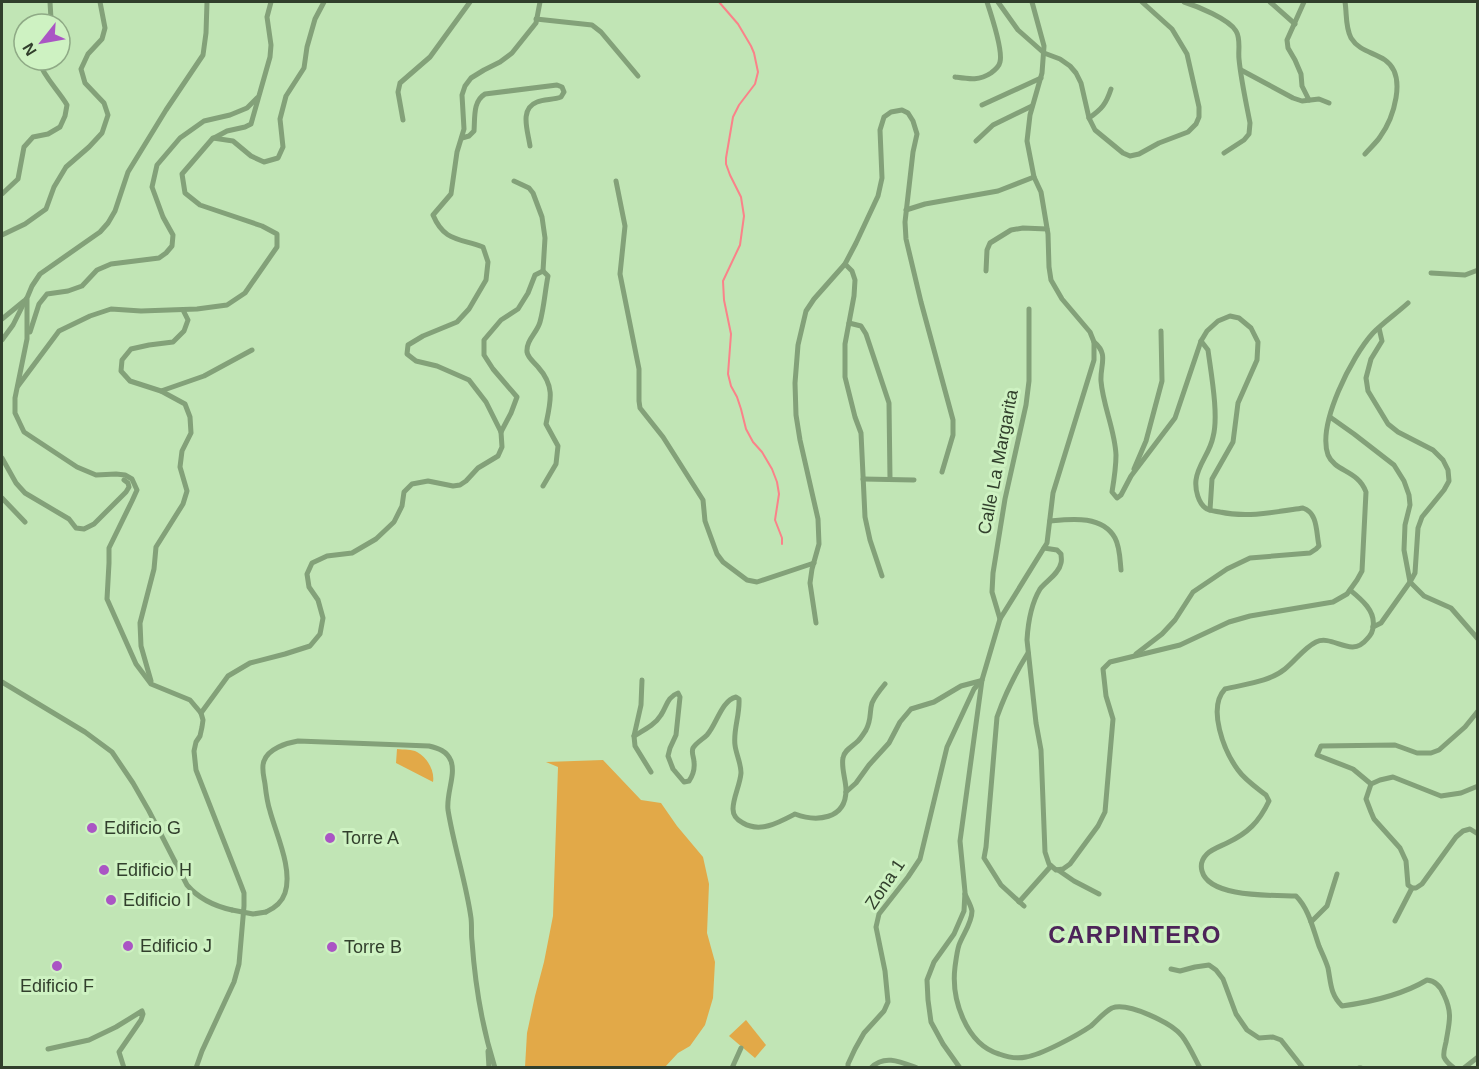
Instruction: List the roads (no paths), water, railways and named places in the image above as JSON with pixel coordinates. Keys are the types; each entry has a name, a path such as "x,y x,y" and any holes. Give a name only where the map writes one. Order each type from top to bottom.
{"street":[{"path":"2,235 25,225 46,209 54,187 66,167 102,133 108,116 104,104 85,83 81,69 88,54 102,39 105,28 100,2"},
{"path":"2,340 13,325 40,274 100,232 108,223 115,211 128,172 203,55 207,2"},
{"path":"16,388 59,331 111,309 183,310 227,305 245,293 277,247 277,234 262,226 200,205 185,193 182,174 213,138 251,124 270,57 271,45 267,16 271,2"},
{"path":"213,138 233,141 251,156 264,162 278,158 283,147 280,118 286,96 304,68 315,19 324,2"},
{"path":"403,120 398,92 400,83 430,57 470,2"},
{"path":"201,713 228,676 250,663 310,646 320,634 323,618 318,600 309,587 307,574 312,562 327,556 352,553 376,539 394,522 402,506 404,492 412,484 428,481 453,486 460,485 478,468 498,456 502,447 501,432 486,402 469,380 437,366 416,362 407,354 408,345 415,340 457,322 469,309 486,280 488,262 483,247 448,237 438,226 433,215 451,194 457,152 464,129 462,95 465,86 471,78 512,53 536,23 540,2"},
{"path":"955,76 972,80 985,77 997,69 1001,61 987,2"},
{"path":"998,2 1018,30 1044,53 1070,66 1081,82 1089,118 1095,129 1123,153 1130,156 1188,132 1199,117 1199,107 1187,54 1172,29 1142,2"},
{"path":"960,1068 931,1022 927,980 934,962 954,934 964,911 965,892 960,841 982,680 1000,619 1047,543 1053,493 1094,360 1094,342 1090,332 1062,299 1051,280 1048,267 1047,229 1041,192 1035,177 1027,141 1030,115 1041,78 1044,53 1032,2"},
{"path":"1184,2 1197,6 1230,24 1237,32 1250,123 1249,134 1224,153"},
{"path":"1270,2 1295,24"},
{"path":"1304,2 1287,40 1288,48 1295,60 1302,86 1309,100"},
{"path":"1345,2 1346,23 1357,46 1386,61 1393,68 1397,80 1393,112 1382,135 1365,154"},
{"path":"536,19 592,25 601,32 638,76"},
{"path":"1241,70 1293,98 1319,99 1329,103"},
{"path":"2,194 18,178 24,147 33,137 48,134 60,128 65,116 67,105 44,72"},
{"path":"982,105 1041,78"},
{"path":"462,138 474,131 476,104 480,97 486,94 557,85 562,87 564,92 561,97 536,102 525,113 530,146"},
{"path":"1089,118 1106,103 1111,89"},
{"path":"196,1068 234,982 239,964 244,900 241,885 196,770 194,751 203,720 201,713 190,700 151,684 136,664 107,598 109,548 137,490 132,479 117,474 96,475 77,467 24,432 15,413 15,398 27,339 39,304 47,294 82,286 97,270 111,264 159,258 166,253 172,246 173,235 163,217 152,187 157,165 180,138 196,127 204,122 246,108 257,98"},
{"path":"976,141 993,125 1032,106"},
{"path":"816,623 810,583 819,544 818,519 796,415 795,383 798,345 806,311 845,264 878,196 882,178 880,130 884,117 891,112 902,110 908,113 913,121 917,134 906,210 906,240 953,420 952,435 942,472"},
{"path":"906,210 925,204 998,190 1035,177"},
{"path":"514,181 529,188 533,193 542,217 545,238 543,270 548,276 540,324 528,343 527,349 528,356 550,386 550,406 546,424 558,446 556,464 543,486"},
{"path":"616,181 625,226 620,274 639,369 640,408 663,437 703,500 705,521 717,554 723,562 747,580 757,582 814,563"},
{"path":"986,271 987,250 990,243 997,238 1011,230 1047,229"},
{"path":"845,264 855,280 845,344 845,377 861,433 865,517 882,576"},
{"path":"501,432 516,397 484,355 484,340 501,320 518,309 535,275 543,270"},
{"path":"1431,273 1465,275 1478,270"},
{"path":"2,319 27,298"},
{"path":"27,298 27,339"},
{"path":"1058,870 1070,864 1098,826 1105,812 1113,719 1106,696 1103,669 1110,662 1180,645 1229,622 1250,616 1333,602 1347,594 1362,572 1366,492 1358,478 1334,464 1328,455 1326,440 1329,417 1344,378 1358,354 1372,334 1408,303"},
{"name":"Calle La Margarita","path":"1000,619 992,592 993,573 1005,499 1026,405 1029,381 1029,309"},
{"path":"151,684 141,646 140,623 154,569 156,547 183,504 187,491 180,467 182,451 191,433 190,417 185,404 161,391 130,381 121,371 122,360 131,349 173,342 184,331 188,320 183,310"},
{"path":"1131,476 1175,418 1201,340 1207,331 1218,321 1230,316 1239,318 1251,328 1258,342 1257,360 1238,403 1233,442 1212,479 1210,510"},
{"path":"849,323 861,327 866,334 889,403 890,480"},
{"path":"1373,627 1381,622 1415,573 1418,528 1422,517 1449,481 1448,470 1443,460 1433,450 1398,432 1388,424 1368,390 1366,378 1371,359 1382,340 1379,328"},
{"path":"1094,342 1103,354 1101,380 1115,443 1116,457 1112,492 1117,498 1131,476 1146,441 1162,381 1161,331"},
{"path":"1135,655 1162,634 1175,620 1193,592 1227,569 1250,558 1310,553 1318,546 1313,515 1309,510 1303,508 1258,514 1230,514 1207,510 1202,504 1197,494 1198,468 1214,437 1215,423 1208,350 1201,340"},
{"path":"161,391 204,376 252,350"},
{"path":"1329,417 1394,465 1409,495 1410,505 1405,525 1404,550 1410,582 1424,596 1451,608 1478,639"},
{"path":"2,458 16,483 25,493 69,519 76,528 84,529 94,524 126,492 129,487 124,480"},
{"path":"863,479 914,480"},
{"path":"2,498 26,522"},
{"path":"1050,521 1074,518 1091,521 1105,528 1114,537 1120,556 1121,570"},
{"path":"1044,548 1057,550 1061,554 1061,563 1040,590 1033,604 1028,627 1036,723 1041,750 1045,852 1049,864 1056,870 1099,894"},
{"path":"1350,590 1371,612 1374,625 1365,642 1358,646 1348,647 1319,640 1272,677 1225,689 1221,693 1217,714 1224,747 1237,769 1266,795 1269,801 1263,814 1243,836 1208,852 1202,861 1203,874 1215,886 1247,895 1296,896 1307,911 1327,966 1335,999 1342,1006 1365,1003 1427,980 1437,984 1448,1003 1451,1015 1444,1054 1445,1060 1454,1068"},
{"path":"1029,651 1014,675 997,717 984,858 1001,885 1022,904 1051,866"},
{"path":"642,680 641,705 634,736 635,746 651,772"},
{"path":"846,792 889,743 911,709 934,702 961,686 982,680"},
{"name":"Zona 1","path":"848,1068 864,1033 884,1011 888,1002 885,971 876,927 879,914 920,858 947,747 974,689 982,680"},
{"path":"2,682 85,732 112,752 133,783 187,885 193,892 208,902 253,914 267,912 274,908 283,897 287,885 285,862 267,802 262,769 264,760 271,752 298,741 429,746 442,750 450,757 452,763 447,806 469,907 477,984 487,1040 495,1068"},
{"path":"634,736 661,716 668,700 673,694 678,693 680,697 676,735 668,756 673,769 684,782 689,781 694,773 692,754 694,747 709,734 730,698 736,697 739,699 740,708 735,744 741,771 732,810 736,819 750,827 765,827 795,814 818,819 838,811 844,802 846,792 843,757 866,729 871,719 871,705 885,684"},
{"path":"1371,784 1353,769 1317,755 1321,747 1395,745 1417,753 1431,753 1439,750 1465,727 1478,711"},
{"path":"1412,888 1408,885 1406,861 1400,848 1374,819 1371,812 1366,799 1371,784 1393,777 1441,796 1461,793 1478,786"},
{"path":"1412,888 1422,884 1456,837 1463,831 1470,829 1478,834"},
{"path":"1311,922 1327,906 1338,874"},
{"path":"1395,921 1412,888"},
{"path":"965,892 972,910 969,925 959,945 954,968 957,999 968,1029 984,1048 1012,1057 1033,1056 1077,1035 1114,1008 1123,1007 1162,1020 1181,1035 1200,1068"},
{"path":"1171,969 1180,971 1209,965 1216,970 1223,979 1236,1014 1247,1030 1259,1038 1273,1037 1281,1040 1303,1068"},
{"path":"48,1048 89,1040 116,1028 142,1011 141,1020 118,1052 124,1068"},
{"path":"487,1040 489,1068"},
{"path":"732,1068 741,1048"},
{"path":"1464,1068 1478,1057"},
{"path":"871,1068 875,1063 886,1059 917,1068"}],"waterway":[{"path":"719,2 738,24 751,46 758,72 755,84 733,117 726,158 730,175 741,197 744,216 740,245 723,281 724,300 731,334 728,374 746,429 772,469 777,482 779,494 775,520 782,544"}],"place":[{"name":"Edificio G","path":"92,828"},
{"name":"Torre A","path":"330,838"},
{"name":"Edificio H","path":"104,870"},
{"name":"Edificio I","path":"111,900"},
{"name":"Edificio J","path":"128,946"},
{"name":"Torre B","path":"332,947"},
{"name":"Edificio F","path":"57,966"}],"district":[{"name":"CARPINTERO","path":"1135,935"}]}
